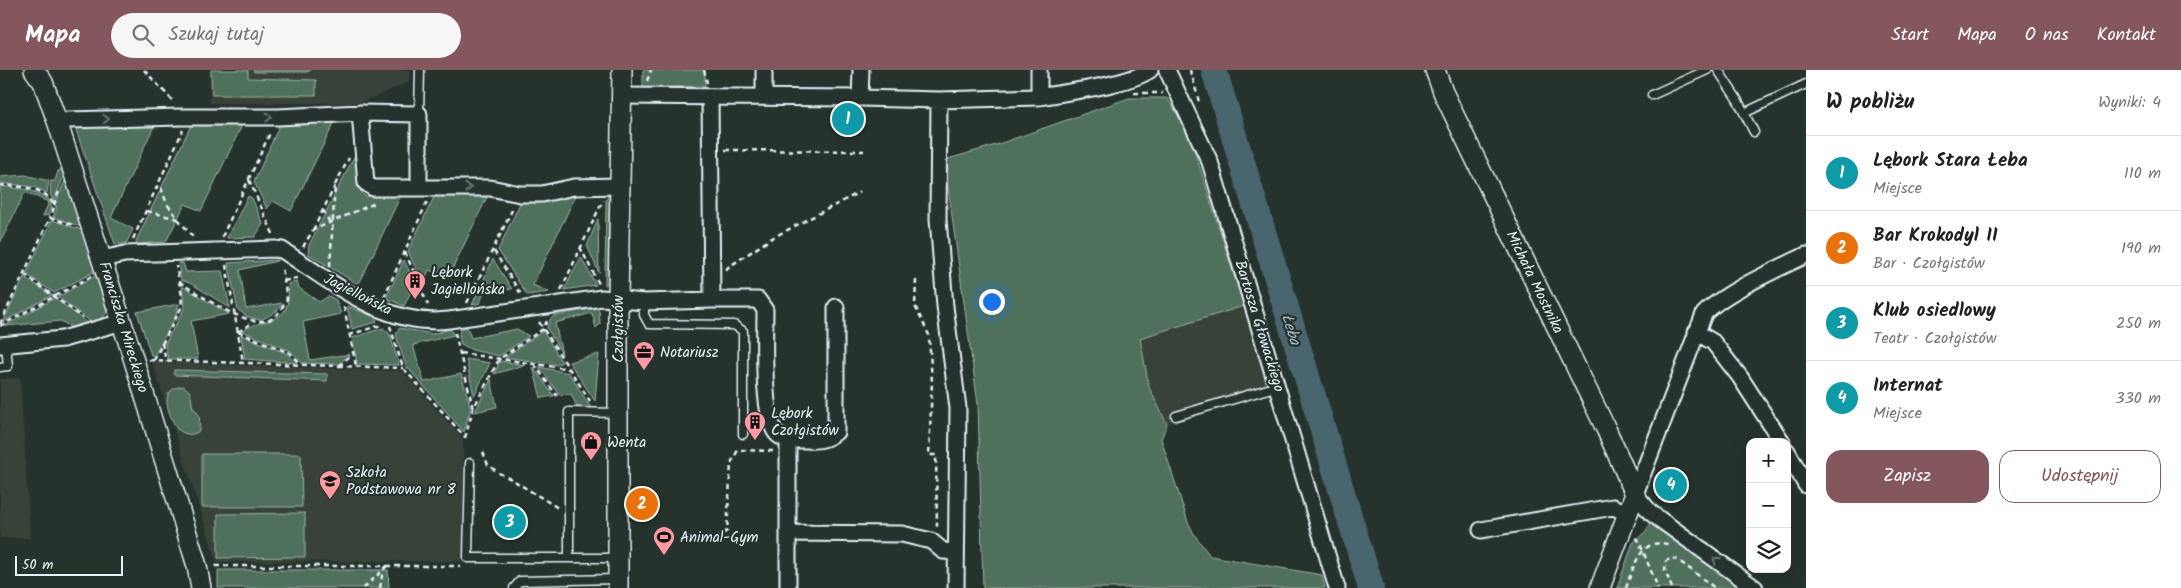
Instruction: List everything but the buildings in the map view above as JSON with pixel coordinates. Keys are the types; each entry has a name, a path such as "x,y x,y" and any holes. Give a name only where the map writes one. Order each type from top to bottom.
{"street":[{"name":"Franciszka Mireckiego","path":"34,70 43,82 58,124 100,266 122,322 197,566 201,588"},
{"name":"Czołgistów","path":"618,584 618,299 613,190 622,96 622,70"},
{"path":"764,70 764,96"},
{"path":"860,98 861,70"},
{"path":"1039,70 1039,97"},
{"path":"622,96 764,96 939,100 1039,97 1092,88 1150,70"},
{"name":"Bartosza Głowackiego","path":"1167,70 1210,162 1337,588"},
{"name":"Michała Mostnika","path":"1435,70 1443,92 1607,431 1635,494"},
{"path":"710,97 709,149 712,300"},
{"path":"939,100 938,219 945,306 958,408 956,588"},
{"path":"58,124 68,120 278,117 360,113 419,114 427,188"},
{"path":"360,113 366,182 373,188 490,188 520,194 542,194 574,187 613,190"},
{"name":"Jagiellońska","path":"100,266 134,254 282,250 343,290 380,309 426,321 449,320 602,298 644,302 758,300 765,310 768,419 788,446"},
{"path":"1600,588 1704,314 1714,304 1806,255"},
{"path":"788,588 788,446 826,439 836,432 836,307"},
{"path":"3,345 63,339 122,322"},
{"path":"1696,332 1712,342 1740,377 1779,438"},
{"path":"1791,459 1806,485"},
{"path":"1635,494 1651,513 1756,588"},
{"path":"1480,530 1613,507 1628,513"},
{"path":"788,533 902,534 931,542 943,551 956,552"}],"lane":[{"path":"419,114 420,70"},
{"path":"1652,95 1707,70"},
{"path":"1718,70 1754,132"},
{"path":"1744,113 1806,84"},
{"path":"644,302 644,315 649,324 734,325 743,331 743,434"},
{"path":"0,367 8,366 3,345"},
{"path":"1176,416 1278,386"},
{"path":"570,558 569,412 618,413"},
{"path":"470,463 468,558 618,558"},
{"path":"514,588 520,581 618,584"}],"path":[{"path":"129,247 160,184 185,117 175,103 144,70"},
{"path":"646,86 651,70"},
{"path":"220,243 278,117"},
{"path":"300,253 361,134"},
{"path":"709,149 864,151"},
{"path":"249,180 276,241"},
{"path":"160,184 167,204 194,238"},
{"path":"0,185 37,190 50,197 54,208 0,325"},
{"path":"330,273 336,185"},
{"path":"313,230 390,196 391,188"},
{"path":"383,301 405,252 427,188"},
{"path":"558,296 580,247 613,190"},
{"path":"712,281 724,281 727,268 757,248 860,192"},
{"path":"463,311 494,251 520,194"},
{"path":"323,210 330,223"},
{"path":"147,211 178,219"},
{"path":"50,218 76,226"},
{"path":"580,247 600,286"},
{"path":"494,251 525,301"},
{"path":"405,252 428,307"},
{"path":"224,258 243,362"},
{"path":"179,282 235,314 254,321 270,320 279,312 287,299 281,259"},
{"path":"154,360 181,308 182,296 174,260"},
{"path":"0,325 55,296 100,266"},
{"path":"24,274 84,318"},
{"path":"284,281 300,278"},
{"path":"916,280 915,306 929,335 932,382 929,455 936,455 938,546"},
{"path":"344,307 356,366"},
{"path":"349,335 388,323 402,368 465,438 473,409 499,359 543,329 548,320"},
{"path":"238,332 254,321"},
{"path":"539,321 593,407"},
{"path":"453,327 473,409"},
{"path":"238,332 286,351 301,364"},
{"path":"162,344 166,361"},
{"path":"339,366 353,353"},
{"path":"460,353 569,369"},
{"path":"149,360 402,368"},
{"path":"534,364 557,396"},
{"path":"716,538 727,530 731,462 738,450 788,446"},
{"path":"482,452 488,465 564,512"},
{"path":"1632,537 1638,539 1658,588"},
{"path":"1626,588 1637,556 1659,543 1668,544"},
{"path":"1672,588 1664,567 1666,561 1672,558 1678,560 1715,588"},
{"path":"364,588 388,565"},
{"path":"215,566 465,566"},
{"path":"380,588 383,570"}],"shaded area":[{"path":"209,70 409,70 409,82 360,103 210,103"},
{"path":"1244,306 1271,393 1167,424 1149,387 1140,338"},
{"name":"Szkoła Podstawowa nr 8","path":"152,362 402,371 463,439 463,561 217,562"},
{"path":"20,378 30,538 0,538 0,379"}],"green space":[{"path":"211,70 248,70 248,78 316,80 316,95 212,95"},
{"path":"253,70 311,70 307,72 254,72"},
{"path":"643,70 705,70 705,86 643,88"},
{"path":"1129,98 1167,98 1188,130 1244,306 1140,338 1149,387 1167,424 1161,439 1188,522 1210,556 1322,575 1325,588 983,588 978,404 946,173 948,159 996,145"},
{"path":"335,121 291,211 273,201 267,209 254,182 280,124"},
{"path":"243,123 201,211 185,204 166,242 137,244 136,241 191,125"},
{"path":"155,124 111,218 133,229 126,244 115,244 76,126"},
{"path":"356,153 361,192 366,197 387,193 401,195 360,282 356,283 308,254 309,245"},
{"path":"62,169 64,175 54,202 50,194 51,181 55,181 58,171"},
{"path":"25,175 49,181 47,193 34,187 0,183 0,177"},
{"path":"66,178 81,227 53,217 57,209 55,204"},
{"path":"0,186 30,190 48,198 52,208 49,215 43,216 49,202 25,192 0,243"},
{"path":"436,193 489,193 448,278 429,270 423,284 408,251"},
{"path":"577,193 533,285 549,292 527,295 498,250 522,199 534,202"},
{"path":"609,195 612,197 612,209 609,211 610,282 605,285 606,200"},
{"path":"248,196 252,198 263,224 255,237 227,238"},
{"path":"598,219 599,273 587,246"},
{"path":"52,220 82,230 96,271 54,293 26,274"},
{"path":"581,257 596,285 564,290"},
{"path":"493,259 512,289 484,292 480,303 472,305"},
{"path":"277,260 240,270 246,309 282,303 277,311 261,320 248,317 238,310 228,263"},
{"path":"404,260 415,283 404,306 386,298"},
{"path":"178,263 183,263 186,272 222,271 230,308 192,284 181,280"},
{"path":"96,275 107,311 98,320 91,322 58,297"},
{"path":"24,277 52,295 3,322"},
{"path":"297,282 299,288 319,302 329,296 336,300 341,314 303,322 310,360 350,354 339,364 302,363 291,351 242,331 282,314 286,308 288,298 288,284"},
{"path":"182,286 229,314 191,321 198,359 168,359 165,344 184,309"},
{"path":"55,298 88,323 72,328 61,321 5,326"},
{"path":"179,304 175,318 154,356 151,355 137,312"},
{"path":"347,306 375,317 377,322 352,329"},
{"path":"597,308 599,310 600,324 596,328 592,313 555,323 562,354 547,328 551,318 556,315"},
{"path":"467,327 471,338 517,329 529,336 499,356 472,350 461,344 460,329"},
{"path":"383,328 390,334 399,365 357,364 352,338"},
{"path":"399,328 433,334 450,329 454,335 413,345 424,382 461,374 471,408 464,432 406,366 396,335"},
{"path":"543,331 562,362 557,365 505,357"},
{"path":"241,335 286,353 297,363 245,359"},
{"path":"599,354 595,401 569,362"},
{"path":"466,359 490,363 474,396"},
{"path":"500,361 525,365 494,374"},
{"path":"533,367 554,396 541,398"},
{"path":"539,367 569,373 591,408 577,407 571,394 560,395"},
{"path":"174,370 327,374 327,381 174,375"},
{"path":"491,379 497,407 475,412"},
{"path":"184,386 190,392 193,408 196,410 199,418 199,431 193,434 177,429 168,409 167,402 170,392"},
{"path":"202,454 301,454 302,507 202,507"},
{"path":"305,513 305,557 218,558 218,514"},
{"path":"1652,521 1745,588 1617,588 1633,543 1645,532"},
{"path":"218,570 388,570 389,588 218,588"}],"waterway":[{"name":"Łeba","path":"1214,70 1371,588"}],"place":[{"name":"Lębork Stara Łeba","path":"848,119"},
{"name":"Lębork Jagiellońska","path":"415,300"},
{"name":"Notariusz","path":"644,371"},
{"name":"Lębork Czołgistów","path":"755,441"},
{"name":"Wenta","path":"591,461"},
{"name":"Internat","path":"1671,485"},
{"name":"Szkoła Podstawowa nr 8","path":"330,500"},
{"name":"Bar Krokodyl II","path":"642,504"},
{"name":"Klub osiedlowy","path":"510,522"},
{"name":"Animal-Gym","path":"664,556"}]}
